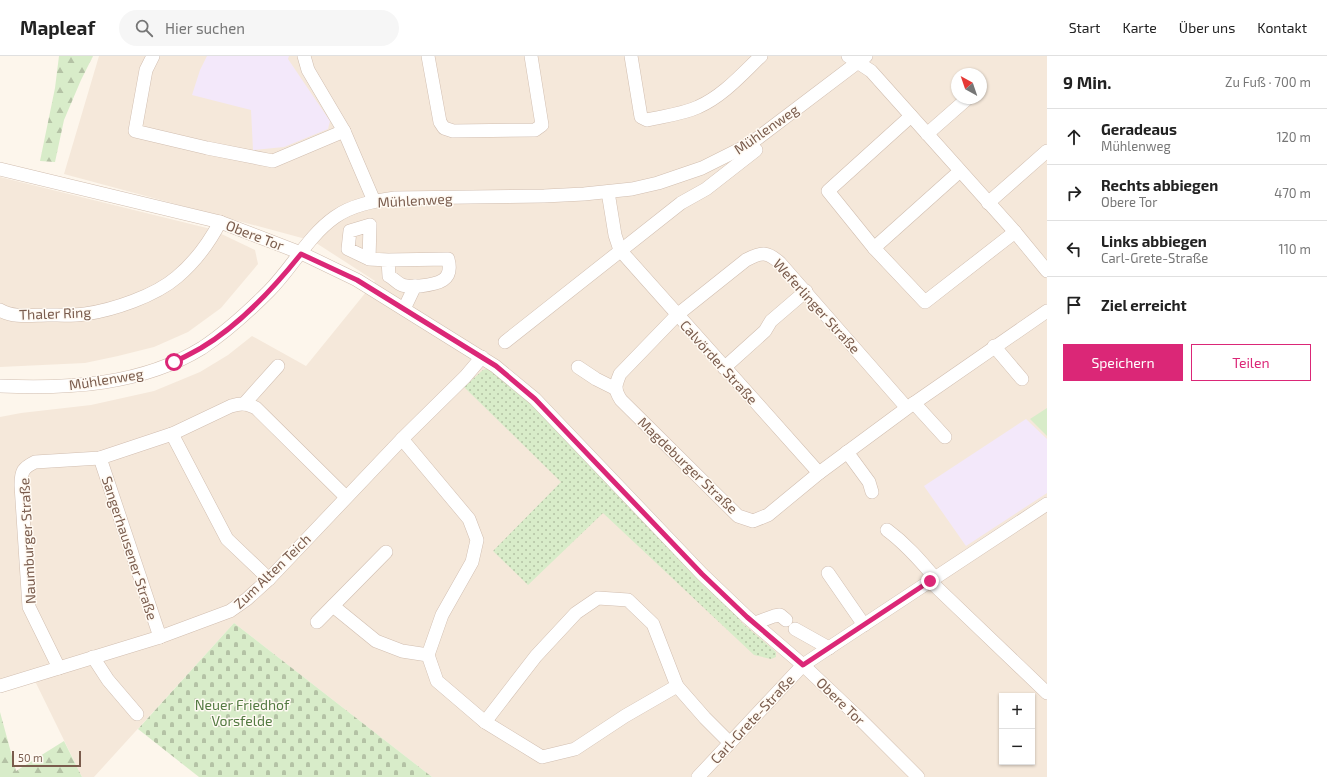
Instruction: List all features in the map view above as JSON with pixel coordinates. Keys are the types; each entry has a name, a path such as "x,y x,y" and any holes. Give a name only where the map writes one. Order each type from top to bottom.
{"street":[{"path":"153,56 146,70 135,131 207,148 274,161 344,131"},
{"path":"304,56 308,70 344,131 374,201"},
{"path":"428,56 440,122 444,128 453,130 535,130 542,125 531,56"},
{"path":"631,56 641,117 647,120 697,108 711,101 724,91 761,56"},
{"path":"857,58 871,71 1046,268"},
{"name":"Mühlenweg","path":"0,386 22,387 76,385 132,377 156,370 174,362 201,348 234,324 270,291 316,235 335,217 348,210 374,201 395,198 544,196 608,192 632,189 702,168 750,144 857,58"},
{"path":"927,134 961,104"},
{"path":"911,116 828,192 874,248 924,302 1015,232"},
{"name":"Mühlenweg","path":"505,342 681,203 706,188 756,150"},
{"path":"988,203 1047,151"},
{"name":"Obere Tor","path":"0,169 220,222 301,254 357,280 496,366 535,399 702,574 803,665 918,777"},
{"path":"874,248 960,171"},
{"path":"608,192 614,235 620,250"},
{"name":"Thaler Ring","path":"0,310 12,314 83,314 121,306 150,293 176,277 198,256 210,241 220,222"},
{"name":"Calvörder Straße","path":"620,250 819,473"},
{"name":"Weferlinger Straße","path":"677,315 746,260 756,254 765,253 773,256 911,405"},
{"path":"369,258 388,260 448,259 449,265 447,276 438,284 415,286 402,285 389,276 388,260"},
{"path":"404,309 415,286"},
{"path":"724,368 765,331 771,321 806,291"},
{"name":"Magdeburger Straße","path":"616,389 616,392 621,400 738,516 753,521 768,515 819,473 911,405 994,346 1047,311"},
{"path":"578,366 596,379 616,389 616,384 620,374 677,315"},
{"path":"994,346 1022,379"},
{"name":"Zum Alten Teich","path":"0,686 160,637 230,611 247,599 269,579 402,439 465,377 482,357"},
{"path":"278,366 244,404 256,408 346,497"},
{"name":"Mühlenweg","path":"0,392 22,387"},
{"name":"Naumburger Straße","path":"59,668 29,607 21,474 26,467 36,462 100,458 172,434 231,406 241,403 244,404"},
{"path":"911,405 945,437"},
{"path":"172,434 227,539 269,579"},
{"path":"402,439 469,519 477,540 472,562 442,615 428,655 437,681 485,722 542,757 575,749 625,716 677,686"},
{"path":"848,452 869,482 872,492"},
{"name":"Sangerhausener Straße","path":"100,458 160,637"},
{"name":"Carl-Grete-Straße","path":"698,777 803,665 1047,504"},
{"path":"887,530 901,540 919,558 932,580 1047,693"},
{"path":"317,622 386,552"},
{"path":"828,573 864,625"},
{"path":"485,722 541,651 576,613 598,598 628,600 653,624 677,686 704,718 730,743"},
{"path":"333,606 376,641 402,651 428,655"},
{"path":"755,623 780,615 786,620"},
{"path":"795,629 829,648"},
{"path":"93,658 108,680 137,714"}],"shaded area":[{"path":"99,56 1047,56 1047,777 432,777 234,623 94,777 82,777 33,677 0,686 0,417 21,413 91,405 154,391 200,372 228,355 252,336 306,366 375,281 313,241 64,174"},
{"path":"207,56 289,56 288,59 330,121 328,129 284,147 253,150 251,110 192,95 200,70"},
{"path":"0,177 211,229 255,250 258,264 221,308 188,332 154,347 85,363 0,367"},
{"path":"1026,419 1047,439 1047,493 966,546 924,486"}],"green space":[{"path":"59,56 93,56 64,120 55,162 40,161 55,88"},
{"path":"495,366 729,600 741,622 776,652 776,657 771,659 754,655 603,513 528,585 493,551 561,482 464,387 483,370"},
{"path":"1047,408 1047,436 1030,419"},
{"name":"Neuer Friedhof Vorsfelde","path":"234,623 432,777 199,777 138,729"},
{"path":"0,712 16,771 64,741 82,777 0,777"}],"route":[{"path":"174,362 201,348 234,324 270,291 301,254 357,280 496,366 535,399 570,434 702,574 747,617 803,665 930,581"}]}
